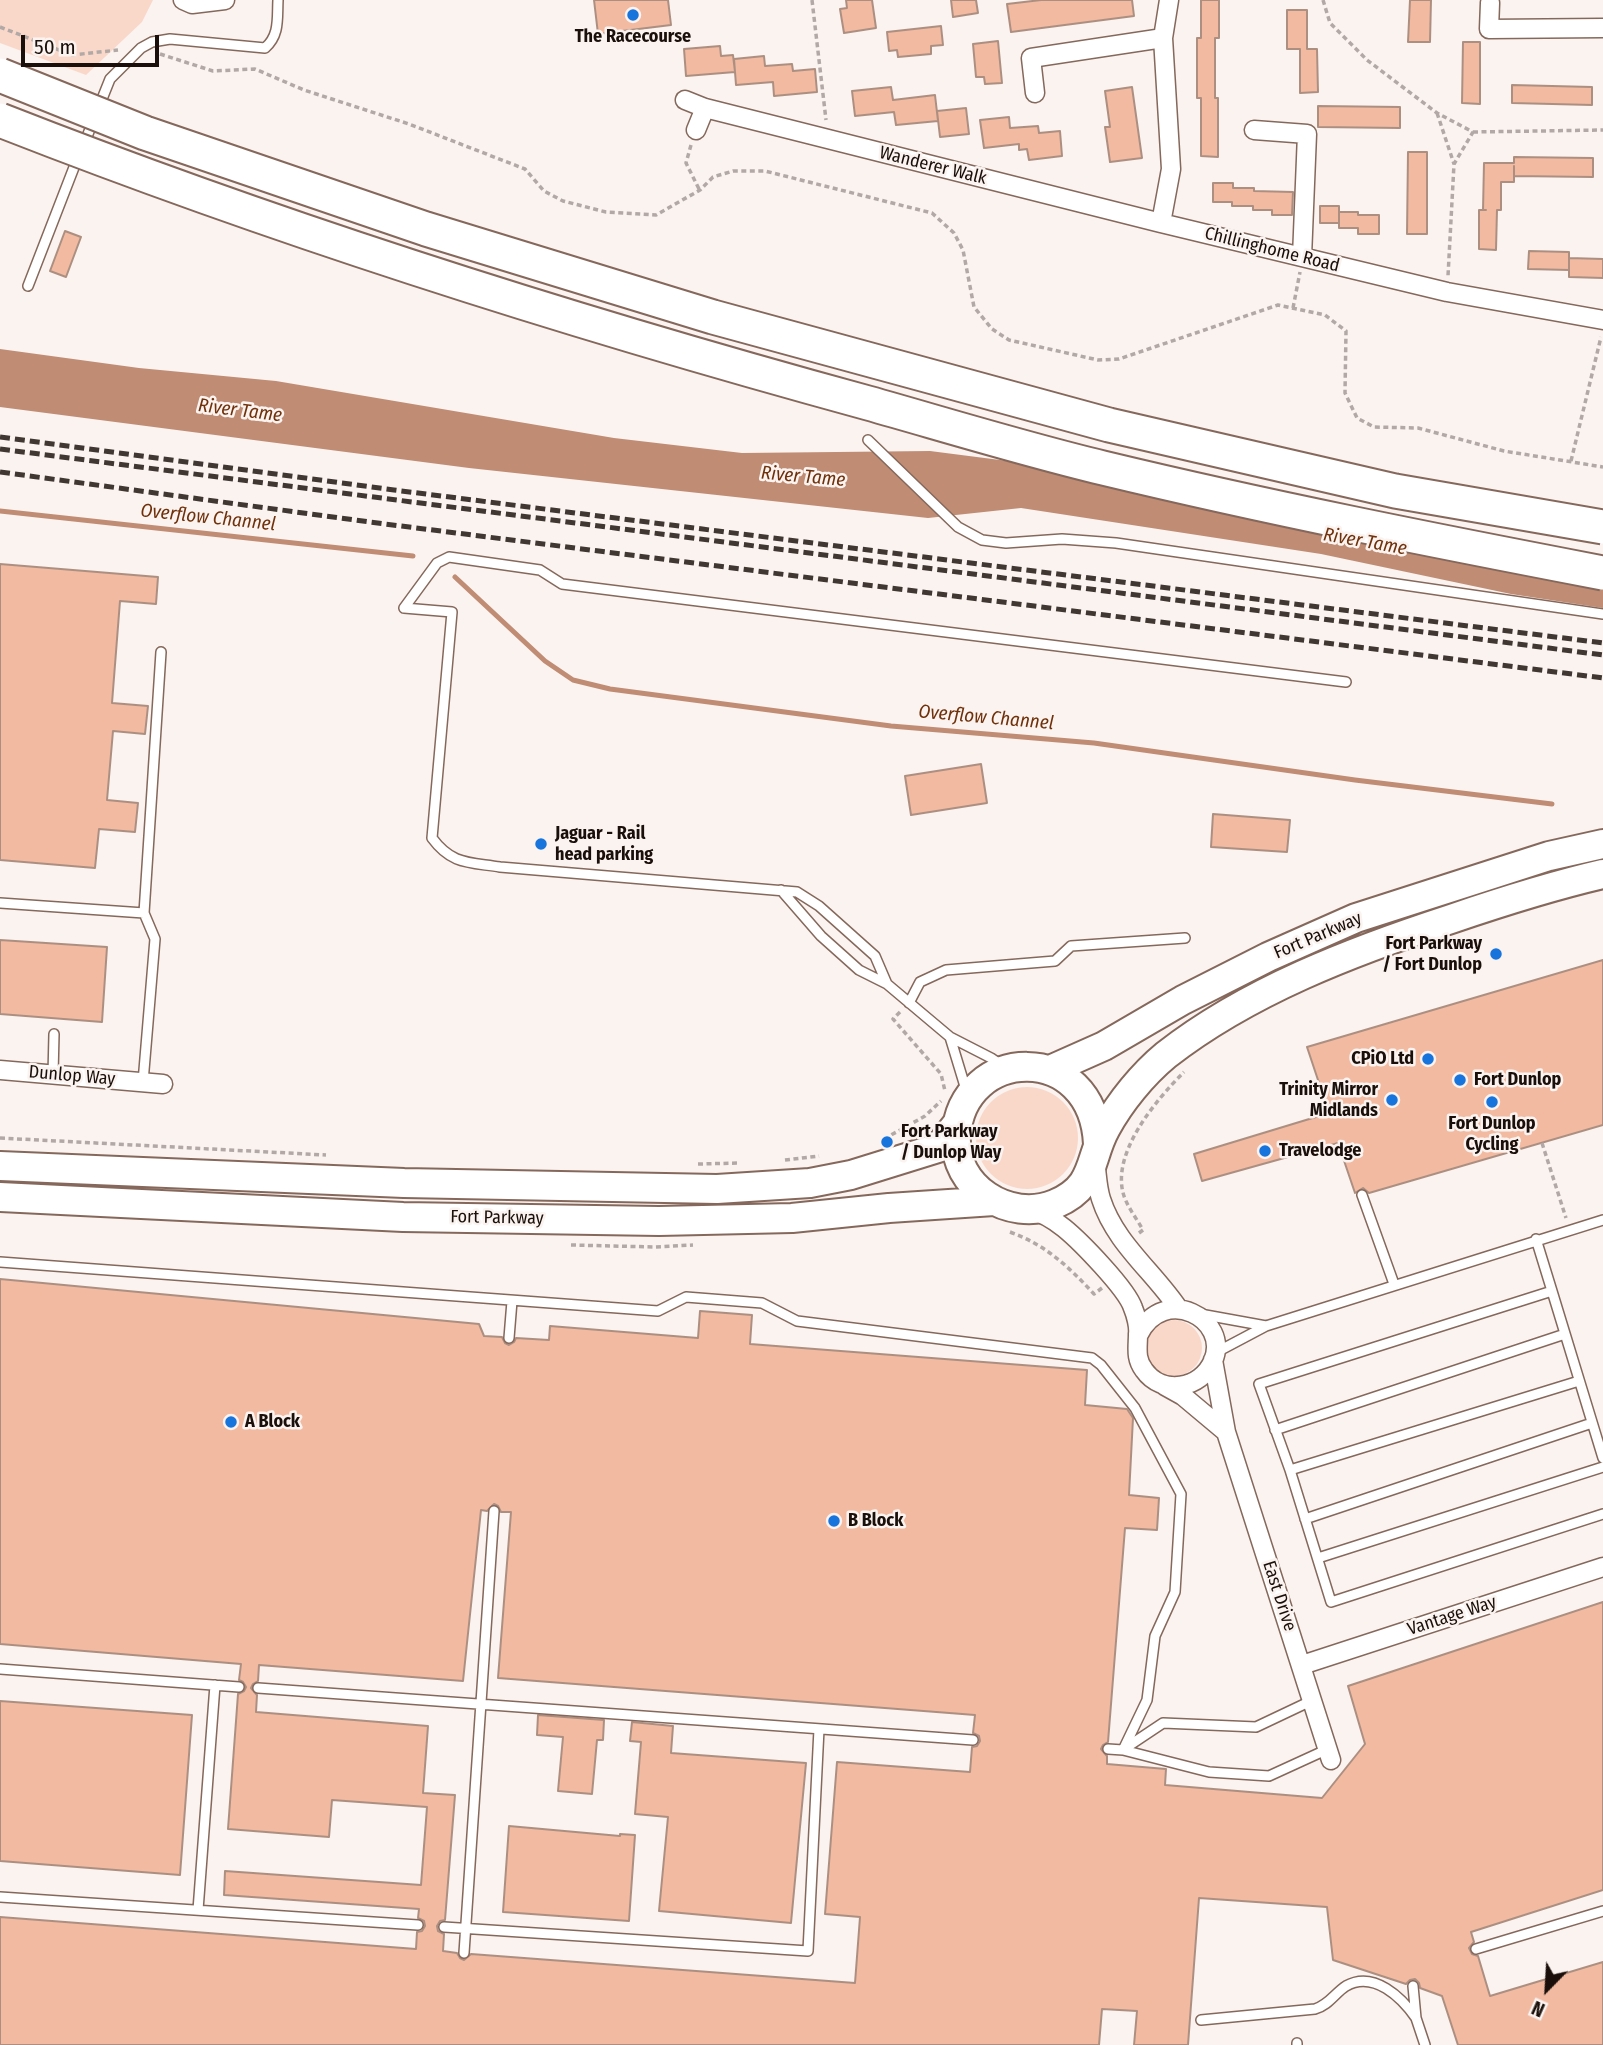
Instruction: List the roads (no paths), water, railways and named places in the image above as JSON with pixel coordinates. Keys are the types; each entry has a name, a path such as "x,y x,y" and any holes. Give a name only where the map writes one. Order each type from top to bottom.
{"highway":[{"path":"0,75 145,133 426,229 713,317 1109,425 1395,491 1603,527"},
{"path":"0,120 128,170 373,253 700,357 1100,467 1396,534 1603,573"}],"main road":[{"name":"Fort Parkway","path":"0,1166 404,1183 717,1189 810,1183 851,1175 938,1148 957,1124 968,1098 985,1080 1022,1067 1050,1070 1104,1046 1184,1000 1268,957 1356,918 1549,856 1603,844"},
{"name":"Fort Parkway","path":"957,1124 957,1147 962,1168 981,1193 1017,1209 1030,1210 1054,1205 1083,1183 1106,1128 1136,1085 1166,1056 1272,989 1372,945 1550,887 1603,874"},
{"path":"1050,1070 1074,1085 1091,1107 1097,1125 1097,1153"},
{"name":"Fort Parkway","path":"0,1197 403,1217 659,1221 792,1217 994,1201"}],"street":[{"path":"183,0 192,4 225,0"},
{"path":"1161,223 1171,169 1163,38 1168,0"},
{"path":"1490,3 1489,29 1603,28"},
{"path":"1035,93 1031,58 1163,38"},
{"name":"Wanderer Walk","path":"685,100 705,108 1161,223"},
{"path":"696,130 705,108"},
{"path":"1254,130 1307,134 1303,257"},
{"name":"Chillinghome Road","path":"1161,223 1447,292 1603,320"},
{"name":"Dunlop Way","path":"0,1070 163,1084"},
{"path":"1097,1153 1100,1198 1124,1244 1187,1311 1211,1330 1214,1356 1205,1374 1191,1384 1175,1387 1159,1383"},
{"path":"1030,1210 1042,1213 1065,1228 1114,1279 1133,1306 1139,1334"},
{"path":"1187,1311 1168,1309 1150,1318 1136,1344 1139,1363 1151,1378 1183,1396 1226,1432"},
{"name":"East Drive","path":"1214,1356 1226,1432 1330,1755"},
{"name":"Vantage Way","path":"1302,1665 1603,1567"}],"lane":[{"path":"28,286 110,79 141,48 152,42 170,39 265,48 273,41 276,33 278,0"},
{"path":"868,440 958,527 982,540 1006,542 1062,539 1116,543 1603,614"},
{"path":"887,984 875,956 828,914 797,892 500,867 459,861 442,852 432,838 452,612 404,608 437,563 449,557 540,570 562,584 1346,682"},
{"path":"143,1082 155,939 144,913 161,652"},
{"path":"781,890 821,936 859,970 887,984 950,1037 992,1058 1008,1070"},
{"path":"0,903 144,913"},
{"path":"909,1003 919,982 946,970 1055,961 1071,946 1185,939"},
{"path":"53,1075 54,1034"},
{"path":"950,1037 968,1098"},
{"path":"1362,1195 1394,1284"},
{"path":"1214,1356 1266,1326 1603,1220"},
{"path":"1536,1239 1603,1458"},
{"path":"0,1262 658,1311 686,1297 762,1303 797,1321 1092,1358 1101,1365 1135,1408 1181,1494 1175,1592 1155,1636 1147,1700 1123,1750"},
{"path":"1552,1292 1259,1384 1290,1470 1331,1602 1603,1514"},
{"path":"509,1338 512,1301"},
{"path":"1187,1311 1266,1326"},
{"path":"1275,1430 1565,1334"},
{"path":"1290,1470 1579,1381"},
{"path":"1305,1519 1592,1423"},
{"path":"1318,1558 1603,1467"},
{"path":"464,1953 494,1511"},
{"path":"0,1669 239,1687"},
{"path":"198,1910 215,1685"},
{"path":"258,1688 973,1740"},
{"path":"1123,1750 1163,1723 1256,1727 1313,1700"},
{"path":"444,1927 808,1951 819,1729"},
{"path":"1108,1749 1123,1750 1209,1772 1269,1776 1330,1755"},
{"path":"0,1897 418,1925"},
{"path":"1476,1950 1603,1911"},
{"path":"1201,2020 1315,2010 1324,2006 1346,1986 1361,1982 1393,1992 1403,2000 1416,2018"},
{"path":"1413,1986 1416,2018 1425,2045"}],"water":[{"name":"River Tame","path":"0,349 139,368 276,381 614,438 742,453 930,451 1179,483 1603,570 1603,608 1511,594 1321,554 1021,508 928,518 469,468 0,407"}],"waterway":[{"name":"Overflow Channel","path":"0,511 413,556"},
{"name":"Overflow Channel","path":"455,577 545,661 573,680 610,689 891,726 1094,743 1355,780 1552,804"}],"railway":[{"path":"0,437 394,490 1603,643"},
{"path":"0,449 1603,655"},
{"path":"0,472 385,524 1603,678"}],"place":[{"name":"The Racecourse","path":"633,15"},
{"name":"Jaguar - Rail head parking","path":"541,844"},
{"name":"Fort Parkway / Fort Dunlop","path":"1496,954"},
{"name":"CPiO Ltd","path":"1428,1059"},
{"name":"Fort Dunlop","path":"1460,1080"},
{"name":"Trinity Mirror Midlands","path":"1392,1100"},
{"name":"Fort Dunlop Cycling","path":"1492,1102"},
{"name":"Fort Parkway / Dunlop Way","path":"887,1142"},
{"name":"Travelodge","path":"1265,1151"},
{"name":"A Block","path":"231,1422"},
{"name":"B Block","path":"834,1521"}]}
